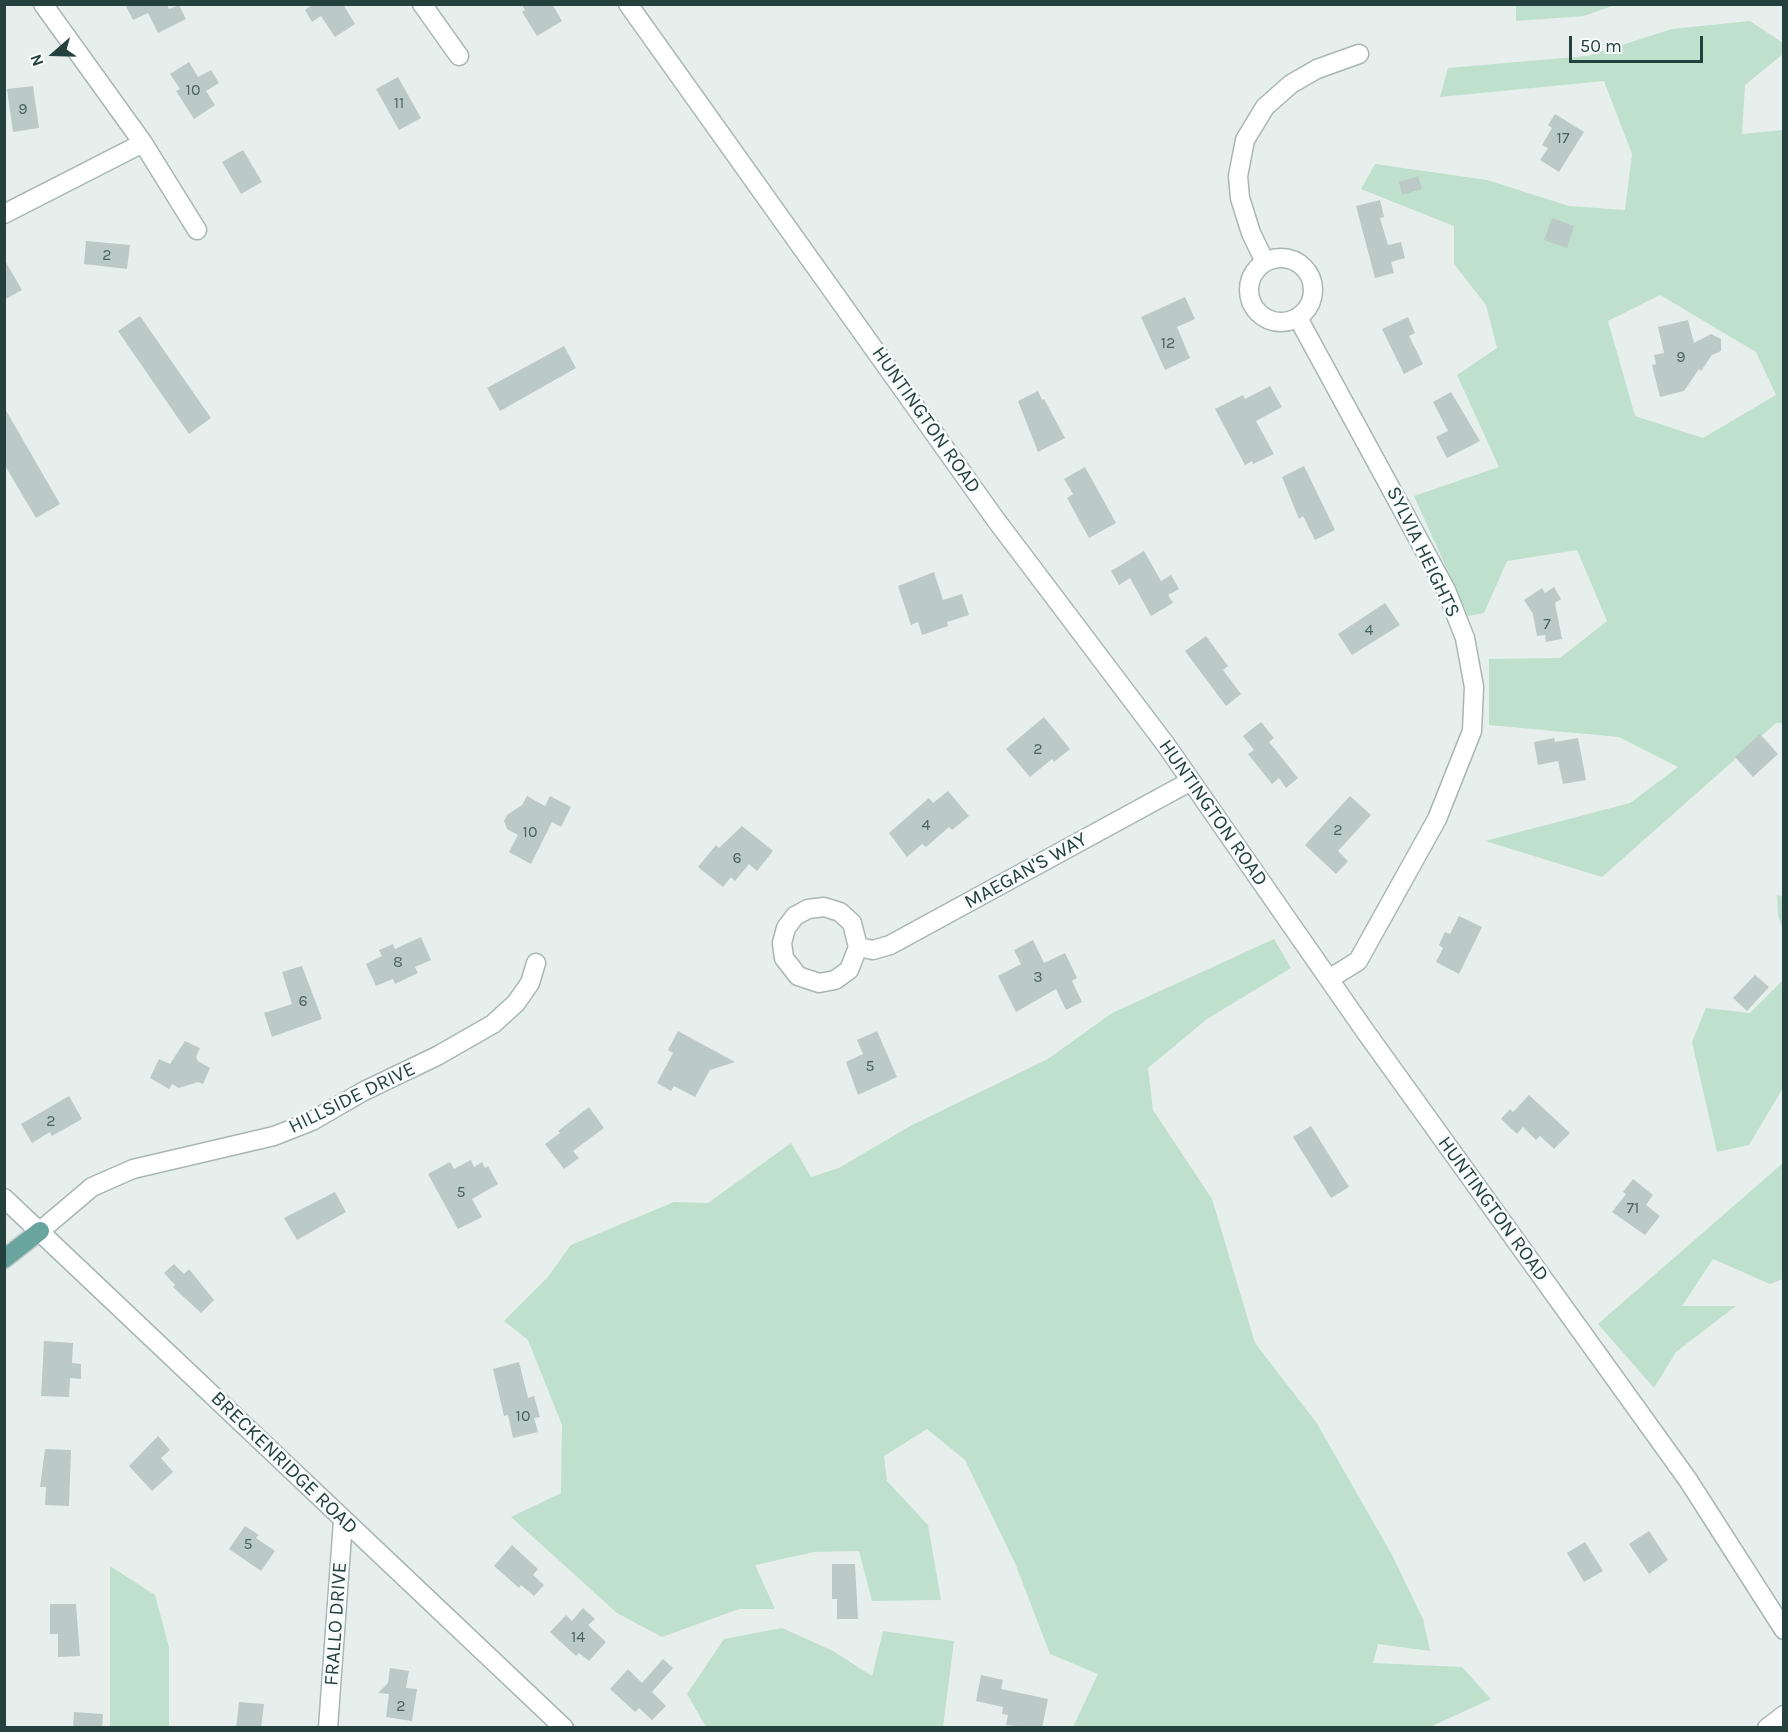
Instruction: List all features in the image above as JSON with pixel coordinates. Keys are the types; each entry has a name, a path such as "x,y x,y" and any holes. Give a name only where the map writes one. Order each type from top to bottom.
{"main road":[{"path":"4,1258 40,1231"}],"street":[{"path":"43,4 143,143 197,230"},
{"path":"422,4 459,56"},
{"name":"HUNTINGTON ROAD","path":"628,4 996,520 1122,685 1191,781 1329,979 1688,1480 1784,1630"},
{"path":"1265,262 1251,233 1240,198 1239,165 1245,140 1265,107 1291,84 1317,69 1359,54"},
{"path":"4,214 143,143"},
{"path":"1278,258 1291,259 1307,271 1313,283 1313,296 1308,309 1298,318 1288,322 1271,321 1253,307 1249,296 1251,279 1265,262 1278,258"},
{"name":"SYLVIA HEIGHTS","path":"1298,318 1446,590 1464,638 1474,687 1472,731 1437,819 1358,960 1329,979"},
{"name":"MAEGAN'S WAY","path":"858,947 873,950 890,945 1191,781"},
{"path":"824,907 840,912 852,923 858,947 849,970 835,980 819,983 804,980 792,971 784,958 782,943 786,928 795,916 808,909 824,907"},
{"name":"HILLSIDE DRIVE","path":"40,1231 92,1187 143,1167 274,1136 312,1121 364,1091 437,1056 493,1024 516,1003 530,983 536,963"},
{"name":"BRECKENRIDGE ROAD","path":"4,1198 431,1604 531,1694 564,1728"},
{"name":"FRALLO DRIVE","path":"328,1728 344,1521"},
{"path":"1767,1728 1784,1716"}],"green space":[{"path":"1516,4 1615,5 1584,16 1516,21"},
{"path":"1750,21 1783,43 1783,54 1745,85 1742,134 1783,130 1783,723 1776,723 1602,877 1485,841 1630,803 1678,767 1619,737 1489,725 1489,659 1560,658 1607,621 1577,550 1507,561 1484,613 1468,616 1414,496 1499,467 1457,375 1497,348 1486,305 1454,264 1454,226 1361,189 1375,164 1487,180 1569,206 1625,210 1632,154 1604,81 1440,97 1448,68 1587,56 1672,29","holes":["1660,295 1756,352 1776,395 1703,438 1635,416 1608,321"]},
{"path":"1777,895 1783,897 1783,931 1778,915"},
{"path":"1274,939 1291,968 1207,1019 1148,1068 1153,1110 1212,1199 1255,1343 1316,1422 1391,1553 1423,1619 1430,1651 1378,1644 1373,1663 1462,1667 1491,1699 1430,1727 1073,1727 1098,1674 1050,1654 1015,1563 965,1460 927,1429 884,1456 887,1481 928,1525 941,1600 872,1601 859,1551 814,1552 755,1565 775,1609 739,1609 662,1637 617,1613 511,1517 561,1493 562,1425 528,1340 504,1321 547,1278 571,1245 674,1202 708,1203 791,1143 811,1177 839,1168 912,1125 1048,1059 1112,1013"},
{"path":"1783,980 1783,1088 1749,1145 1717,1152 1692,1042 1706,1008 1750,1013"},
{"path":"1783,1163 1783,1279 1770,1284 1713,1259 1682,1306 1736,1306 1676,1352 1654,1388 1598,1324"},
{"path":"110,1566 155,1595 169,1647 169,1727 110,1727"},
{"path":"782,1628 833,1651 872,1676 883,1631 954,1641 943,1727 706,1727 687,1694 724,1639"}],"building":[{"path":"125,4 167,4 169,9 179,5 186,19 158,33 148,13 133,20"},
{"path":"313,4 343,4 355,24 335,37 321,16 312,22 305,10"},
{"path":"521,4 552,4 562,21 537,36 522,12 525,10"},
{"path":"189,62 198,77 211,70 219,83 206,91 215,105 194,119 176,91 180,89 170,74"},
{"path":"398,77 421,118 399,130 376,89"},
{"path":"33,86 39,128 13,132 7,89"},
{"path":"1555,114 1584,132 1559,172 1540,160 1548,148 1542,145 1552,128 1548,125"},
{"path":"243,150 262,182 241,194 222,162"},
{"path":"1418,176 1422,189 1402,195 1399,182"},
{"path":"1380,200 1384,217 1380,218 1388,245 1401,242 1405,258 1391,262 1394,273 1375,278 1356,206"},
{"path":"1552,218 1574,226 1567,248 1544,240"},
{"path":"86,241 130,245 127,269 84,264"},
{"path":"4,259 22,290 4,300"},
{"path":"1185,297 1195,319 1177,327 1190,358 1165,370 1141,317"},
{"path":"140,316 211,418 189,434 118,331"},
{"path":"1408,317 1415,333 1409,336 1423,364 1404,374 1382,329"},
{"path":"1688,320 1694,343 1711,334 1721,339 1721,351 1712,355 1701,371 1699,369 1684,391 1660,397 1652,365 1656,364 1654,355 1664,353 1658,327"},
{"path":"564,346 576,368 500,411 487,388"},
{"path":"1270,386 1282,407 1256,421 1274,454 1253,464 1252,461 1245,465 1215,409 1243,395 1245,399"},
{"path":"1038,391 1065,438 1038,452 1018,401"},
{"path":"1451,392 1480,441 1447,458 1436,437 1448,431 1433,402"},
{"path":"4,407 60,504 36,518 4,464"},
{"path":"1304,466 1335,530 1315,540 1303,516 1299,519 1282,477"},
{"path":"1085,467 1116,523 1089,538 1067,498 1073,494 1064,479"},
{"path":"1144,551 1161,581 1171,575 1179,589 1168,595 1173,603 1151,616 1130,578 1119,585 1111,571"},
{"path":"934,572 943,600 962,594 969,615 947,622 948,626 922,635 918,622 911,625 898,586"},
{"path":"1554,587 1561,599 1555,603 1562,639 1546,642 1545,635 1537,636 1533,614 1524,600 1542,588 1545,593"},
{"path":"1385,603 1400,625 1352,655 1338,634"},
{"path":"1206,636 1228,666 1223,670 1241,694 1226,706 1185,651"},
{"path":"1044,717 1070,749 1054,762 1052,759 1030,777 1006,749"},
{"path":"1261,722 1274,738 1269,742 1298,778 1286,788 1279,778 1272,784 1248,754 1254,750 1243,736"},
{"path":"1760,734 1778,754 1753,777 1735,757"},
{"path":"1554,738 1555,742 1578,738 1586,780 1563,784 1558,761 1538,765 1534,742"},
{"path":"948,791 969,816 952,830 949,827 926,847 922,844 907,857 889,833 929,798 933,803"},
{"path":"527,796 545,806 550,796 571,807 561,827 552,822 531,864 509,852 518,835 507,829 504,821 507,815 522,805"},
{"path":"1350,796 1371,815 1338,851 1348,861 1336,874 1305,845"},
{"path":"742,826 773,851 757,871 749,864 735,881 731,877 723,887 698,867 716,845 719,848"},
{"path":"1459,916 1482,927 1459,974 1436,962 1443,948 1439,945 1445,932 1450,934"},
{"path":"421,937 431,960 415,967 418,973 395,984 393,979 376,986 366,964 382,956 379,950 393,944 395,949"},
{"path":"1033,940 1044,963 1065,953 1077,978 1072,981 1082,1002 1066,1010 1056,989 1016,1012 998,976 1021,964 1014,950"},
{"path":"302,966 322,1019 272,1037 264,1013 292,1004 282,972"},
{"path":"1755,975 1769,987 1747,1011 1733,998"},
{"path":"678,1031 735,1062 710,1070 695,1097 674,1086 671,1091 657,1083 673,1053 668,1050"},
{"path":"877,1031 897,1077 858,1095 846,1062 863,1054 857,1040"},
{"path":"185,1041 200,1048 196,1057 198,1061 210,1068 203,1084 198,1082 179,1088 172,1084 169,1089 150,1078 159,1059 170,1064"},
{"path":"1529,1095 1570,1133 1554,1149 1540,1136 1536,1140 1523,1127 1517,1134 1501,1119 1510,1109 1513,1112"},
{"path":"69,1096 82,1119 52,1136 50,1132 32,1143 21,1124"},
{"path":"589,1107 604,1128 573,1151 579,1158 564,1169 545,1144"},
{"path":"1311,1126 1349,1187 1331,1198 1293,1137"},
{"path":"471,1160 474,1167 482,1162 485,1168 488,1166 498,1184 472,1199 482,1217 458,1229 428,1174 450,1162 454,1169"},
{"path":"1633,1179 1653,1195 1646,1205 1660,1216 1645,1235 1612,1212 1626,1194 1623,1192"},
{"path":"335,1192 346,1212 297,1240 284,1218"},
{"path":"174,1264 184,1274 189,1269 214,1300 201,1313 173,1287 175,1285 164,1273"},
{"path":"44,1341 73,1343 72,1363 81,1364 81,1379 70,1378 69,1397 41,1396"},
{"path":"519,1362 528,1398 534,1396 540,1417 534,1418 538,1432 513,1438 508,1415 504,1416 493,1369"},
{"path":"158,1436 170,1450 161,1458 173,1472 152,1491 129,1466"},
{"path":"45,1449 71,1450 69,1506 45,1505 46,1487 40,1487"},
{"path":"245,1526 259,1535 256,1538 275,1551 261,1571 229,1549"},
{"path":"1649,1531 1668,1560 1649,1574 1629,1544"},
{"path":"1585,1542 1603,1571 1584,1582 1567,1553"},
{"path":"512,1545 538,1569 533,1575 544,1585 534,1596 521,1585 519,1588 494,1566"},
{"path":"832,1564 855,1564 858,1619 837,1619 837,1599 832,1599"},
{"path":"50,1604 76,1604 80,1656 58,1657 58,1634 50,1634"},
{"path":"583,1608 595,1619 588,1625 606,1642 589,1661 579,1653 576,1656 550,1632 566,1615 572,1621"},
{"path":"663,1659 673,1668 652,1692 666,1706 652,1720 639,1708 635,1712 610,1689 628,1669 642,1683"},
{"path":"390,1668 409,1671 406,1688 417,1689 412,1721 386,1717 389,1694 378,1693 388,1683"},
{"path":"981,1675 1003,1680 1001,1689 1048,1699 1042,1728 1006,1725 1008,1715 1002,1714 1003,1707 976,1701"},
{"path":"239,1702 264,1704 261,1728 236,1728"},
{"path":"74,1712 103,1714 102,1728 73,1728"}]}
